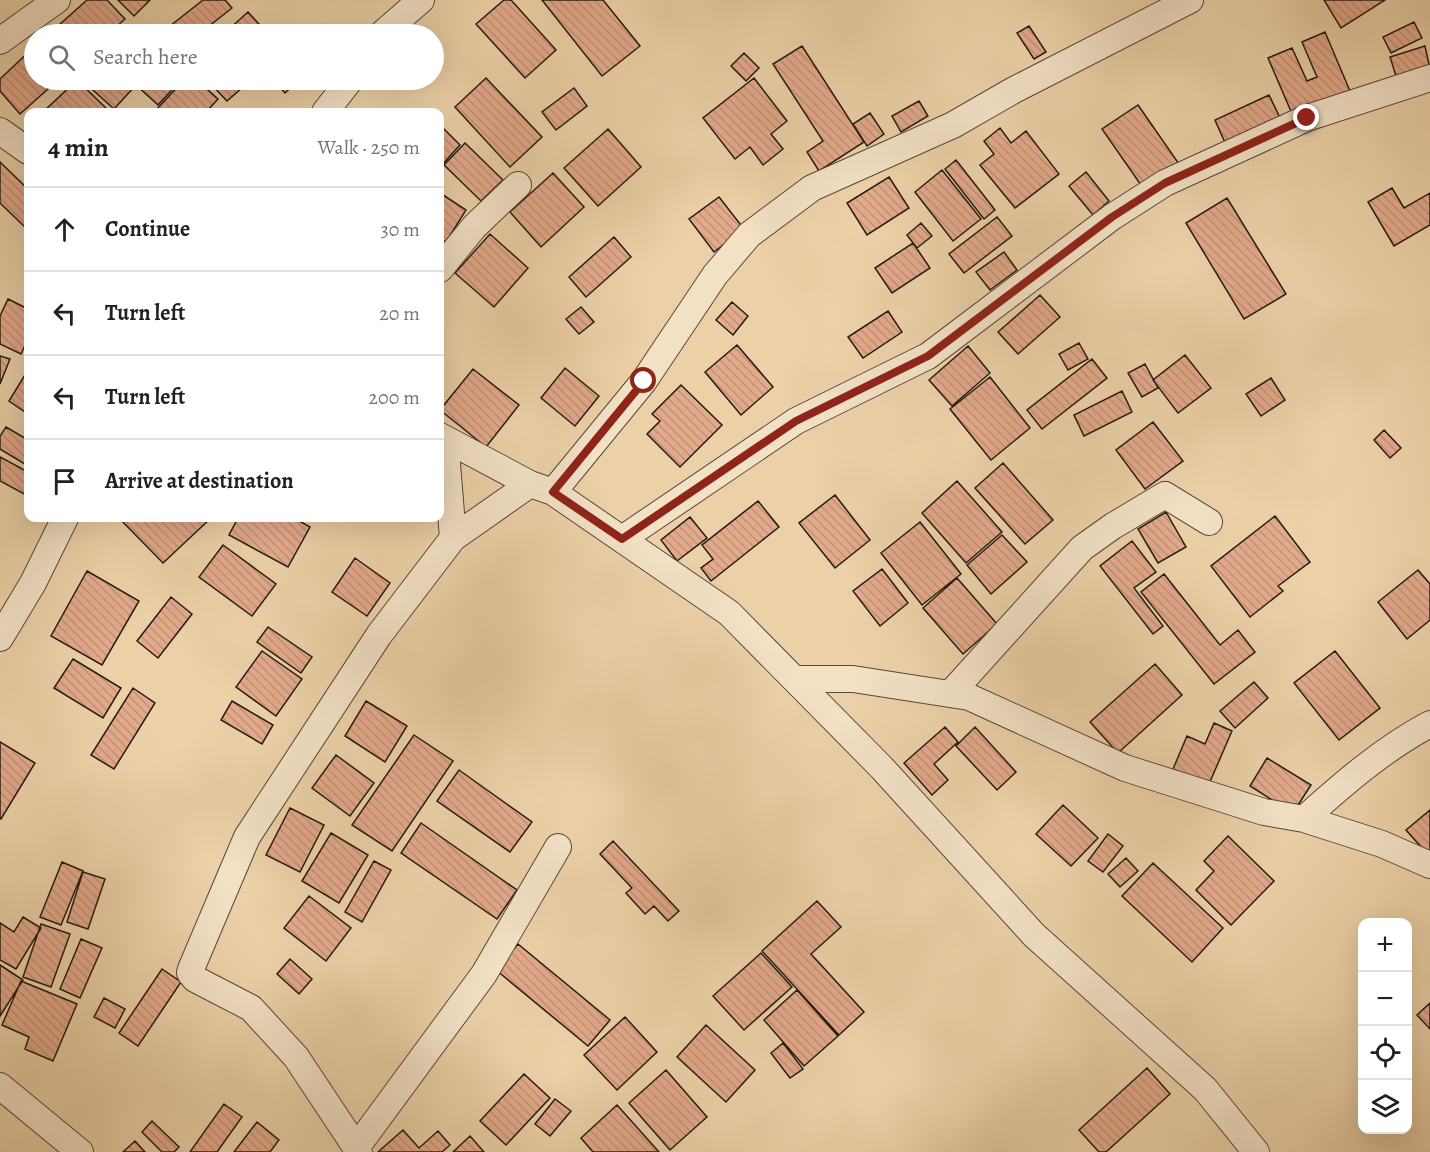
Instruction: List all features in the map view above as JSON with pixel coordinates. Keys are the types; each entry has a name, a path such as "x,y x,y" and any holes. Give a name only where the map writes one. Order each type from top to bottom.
{"street":[{"path":"0,41 57,0"},
{"path":"393,24 421,0"},
{"path":"558,847 484,974 357,1150 296,1057 251,1008 195,979 190,974 247,837 379,635 453,538 542,488 644,381 715,275 749,235 812,188 953,125 1014,90 1190,0"},
{"path":"622,539 796,421 928,356 1112,217 1165,183 1307,118 1430,78"},
{"path":"328,108 342,90"},
{"path":"0,131 24,148"},
{"path":"444,264 474,227 518,185"},
{"path":"444,438 542,488 622,539 729,613 882,768 1034,935 1205,1089 1256,1152"},
{"path":"444,455 453,538"},
{"path":"951,692 1082,548 1113,526 1165,495 1209,522"},
{"path":"0,638 33,584 63,522"},
{"path":"796,679 853,679 951,692 969,697 1125,768 1264,812 1304,819 1382,844 1430,866"},
{"path":"1304,819 1344,783 1400,740 1430,724"},
{"path":"0,1086 80,1152"}],"building":[{"path":"87,0 107,0 125,19 119,24 60,24"},
{"path":"118,0 150,0 134,16"},
{"path":"203,0 225,0 232,8 212,24 173,24"},
{"path":"504,0 511,0 556,50 525,78 476,24"},
{"path":"542,0 603,0 640,46 602,76"},
{"path":"1324,0 1385,0 1341,28"},
{"path":"248,12 259,24 235,24"},
{"path":"1414,22 1422,38 1391,53 1383,37"},
{"path":"1029,26 1046,52 1034,59 1017,33"},
{"path":"1325,32 1350,91 1293,116 1268,58 1292,48 1307,81 1317,77 1302,42"},
{"path":"802,46 864,142 819,171 807,152 823,141 773,64"},
{"path":"1425,46 1430,69 1397,79 1390,57"},
{"path":"744,53 759,68 746,81 731,66"},
{"path":"24,56 24,90 47,90 24,108 20,114 0,91 0,79"},
{"path":"486,78 542,137 510,167 455,107"},
{"path":"754,78 787,121 771,134 783,149 763,165 750,147 735,159 703,118"},
{"path":"574,88 587,106 556,130 542,112"},
{"path":"66,90 87,90 106,108 47,108"},
{"path":"93,90 131,90 113,108"},
{"path":"142,90 172,90 158,105"},
{"path":"175,90 208,90 218,99 210,108 158,108"},
{"path":"217,90 240,90 227,101"},
{"path":"1269,95 1282,122 1227,147 1215,120"},
{"path":"919,101 928,116 901,132 892,116"},
{"path":"1138,105 1179,164 1143,188 1102,129"},
{"path":"870,113 884,134 867,146 853,124"},
{"path":"1000,128 1011,143 1026,131 1059,174 1015,208 980,165 994,154 984,141"},
{"path":"444,129 460,145 444,163"},
{"path":"608,129 641,167 598,206 564,168"},
{"path":"465,143 503,180 481,201 444,165"},
{"path":"956,160 995,210 984,219 945,169"},
{"path":"0,162 24,185 24,226 0,203"},
{"path":"942,170 981,219 953,241 915,192"},
{"path":"1086,172 1109,201 1093,215 1069,186"},
{"path":"553,173 584,207 541,247 510,212"},
{"path":"889,177 909,208 867,235 847,203"},
{"path":"1392,188 1404,208 1430,193 1430,225 1394,246 1368,202"},
{"path":"444,196 466,210 446,242 444,241"},
{"path":"719,197 744,229 714,252 689,219"},
{"path":"1227,198 1286,294 1244,319 1186,223"},
{"path":"997,217 1012,236 964,273 949,254"},
{"path":"921,223 932,236 917,248 907,235"},
{"path":"490,234 528,268 494,307 455,273"},
{"path":"614,237 631,257 586,297 569,277"},
{"path":"913,243 930,268 892,293 875,268"},
{"path":"1004,252 1017,270 990,290 976,272"},
{"path":"1040,295 1060,317 1018,354 998,332"},
{"path":"8,299 24,307 24,348 21,354 0,344 0,316"},
{"path":"732,302 748,316 733,335 716,320"},
{"path":"581,307 594,322 579,334 566,319"},
{"path":"888,311 902,332 863,358 848,337"},
{"path":"1079,343 1088,359 1068,370 1059,354"},
{"path":"737,345 773,387 741,415 705,372"},
{"path":"968,346 990,373 952,406 929,380"},
{"path":"1185,355 1211,388 1178,413 1153,380"},
{"path":"0,356 10,359 0,384"},
{"path":"1092,359 1107,378 1042,429 1027,410"},
{"path":"1145,364 1158,388 1142,397 1128,373"},
{"path":"565,368 599,396 575,426 541,398"},
{"path":"473,369 519,405 486,447 444,413 444,405"},
{"path":"24,377 24,411 9,401"},
{"path":"990,377 1030,428 991,460 950,409"},
{"path":"1271,378 1285,400 1261,416 1246,394"},
{"path":"681,385 722,425 680,467 647,434 660,421 652,414"},
{"path":"1122,391 1132,412 1084,436 1074,415"},
{"path":"1153,422 1183,461 1145,489 1116,450"},
{"path":"6,427 24,438 24,464 0,449 0,436"},
{"path":"1384,430 1401,448 1390,458 1374,440"},
{"path":"0,457 24,470 24,494 0,481"},
{"path":"1003,463 1053,520 1025,544 975,488"},
{"path":"957,481 1002,532 966,563 922,513"},
{"path":"835,495 870,540 835,568 799,523"},
{"path":"758,501 779,527 711,581 701,568 713,559 702,545"},
{"path":"1166,512 1186,547 1158,563 1138,529"},
{"path":"1275,516 1310,562 1278,586 1283,591 1250,617 1211,566"},
{"path":"690,517 707,538 677,561 661,540"},
{"path":"123,522 207,522 163,563"},
{"path":"236,522 301,522 310,527 288,567 229,535"},
{"path":"920,522 961,574 922,605 881,553"},
{"path":"1002,535 1027,562 991,594 967,565"},
{"path":"1132,541 1156,572 1134,588 1163,626 1153,634 1100,566"},
{"path":"223,545 276,584 252,616 199,577"},
{"path":"355,558 390,583 367,616 332,592"},
{"path":"882,569 908,603 880,626 853,591"},
{"path":"1418,570 1430,584 1430,620 1407,639 1378,602"},
{"path":"87,571 139,601 102,665 51,636"},
{"path":"1164,574 1220,645 1238,630 1255,652 1214,684 1141,592"},
{"path":"957,578 997,624 963,654 923,608"},
{"path":"171,597 192,614 158,658 137,641"},
{"path":"268,627 312,657 301,673 257,642"},
{"path":"262,651 302,679 276,716 236,687"},
{"path":"1335,651 1380,708 1339,740 1294,683"},
{"path":"73,659 121,688 103,718 54,688"},
{"path":"1155,664 1182,695 1118,753 1090,722"},
{"path":"1254,682 1268,698 1235,728 1220,711"},
{"path":"133,688 155,703 114,769 91,755"},
{"path":"232,701 273,725 262,744 221,720"},
{"path":"366,701 407,726 385,762 345,736"},
{"path":"1214,723 1232,731 1209,784 1173,769 1187,736 1205,744"},
{"path":"945,727 958,742 934,764 948,780 932,795 904,763"},
{"path":"975,727 1016,772 997,790 956,746"},
{"path":"414,735 453,761 392,851 352,825"},
{"path":"0,742 35,763 1,819 0,818"},
{"path":"336,755 374,783 350,816 312,788"},
{"path":"1267,758 1311,785 1293,813 1250,786"},
{"path":"459,770 532,822 510,852 437,801"},
{"path":"1063,805 1098,838 1071,866 1036,834"},
{"path":"290,808 324,825 300,872 266,855"},
{"path":"1430,810 1430,855 1429,856 1406,830"},
{"path":"421,823 517,890 497,919 401,853"},
{"path":"331,833 368,855 339,903 302,881"},
{"path":"1108,834 1123,846 1103,872 1088,861"},
{"path":"1228,836 1274,881 1231,925 1196,890 1214,871 1204,861"},
{"path":"613,841 679,911 668,921 654,906 645,914 626,893 632,888 600,854"},
{"path":"1126,858 1138,871 1120,887 1108,874"},
{"path":"374,861 391,870 362,922 345,912"},
{"path":"62,862 83,871 61,925 40,917"},
{"path":"1153,863 1223,928 1192,962 1122,896"},
{"path":"83,872 105,879 88,929 67,922"},
{"path":"309,896 351,928 326,961 284,928"},
{"path":"817,901 841,927 811,954 864,1012 839,1035 762,951"},
{"path":"23,917 41,928 16,969 0,960 0,923 14,932"},
{"path":"41,924 70,934 51,987 23,977"},
{"path":"81,939 102,948 80,998 60,989"},
{"path":"518,944 610,1020 588,1046 496,970"},
{"path":"761,953 792,987 744,1030 713,996"},
{"path":"290,959 312,979 299,994 277,974"},
{"path":"0,965 23,980 0,1016"},
{"path":"162,969 181,982 138,1046 119,1033"},
{"path":"21,981 77,1004 53,1061 25,1049 29,1037 2,1025"},
{"path":"797,990 838,1036 804,1066 764,1020"},
{"path":"104,998 125,1009 115,1028 94,1017"},
{"path":"1430,1003 1430,1029 1417,1015"},
{"path":"625,1017 657,1052 617,1090 584,1055"},
{"path":"706,1025 755,1070 726,1102 677,1057"},
{"path":"783,1043 803,1069 790,1078 771,1053"},
{"path":"1147,1068 1170,1094 1106,1152 1099,1152 1079,1130"},
{"path":"666,1070 707,1117 670,1150 629,1103"},
{"path":"524,1074 550,1098 506,1145 480,1121"},
{"path":"555,1099 571,1111 550,1136 535,1124"},
{"path":"224,1104 242,1117 217,1152 190,1152"},
{"path":"617,1105 659,1152 593,1152 581,1138"},
{"path":"152,1121 179,1147 174,1152 162,1152 142,1132"},
{"path":"257,1122 279,1140 270,1152 234,1152"},
{"path":"403,1130 419,1148 438,1131 450,1145 442,1152 378,1152"},
{"path":"470,1136 484,1152 453,1152"},
{"path":"135,1141 145,1152 123,1152"}],"route":[{"path":"644,381 553,492 622,539 796,421 928,356 1112,217 1165,183 1307,118"}]}
